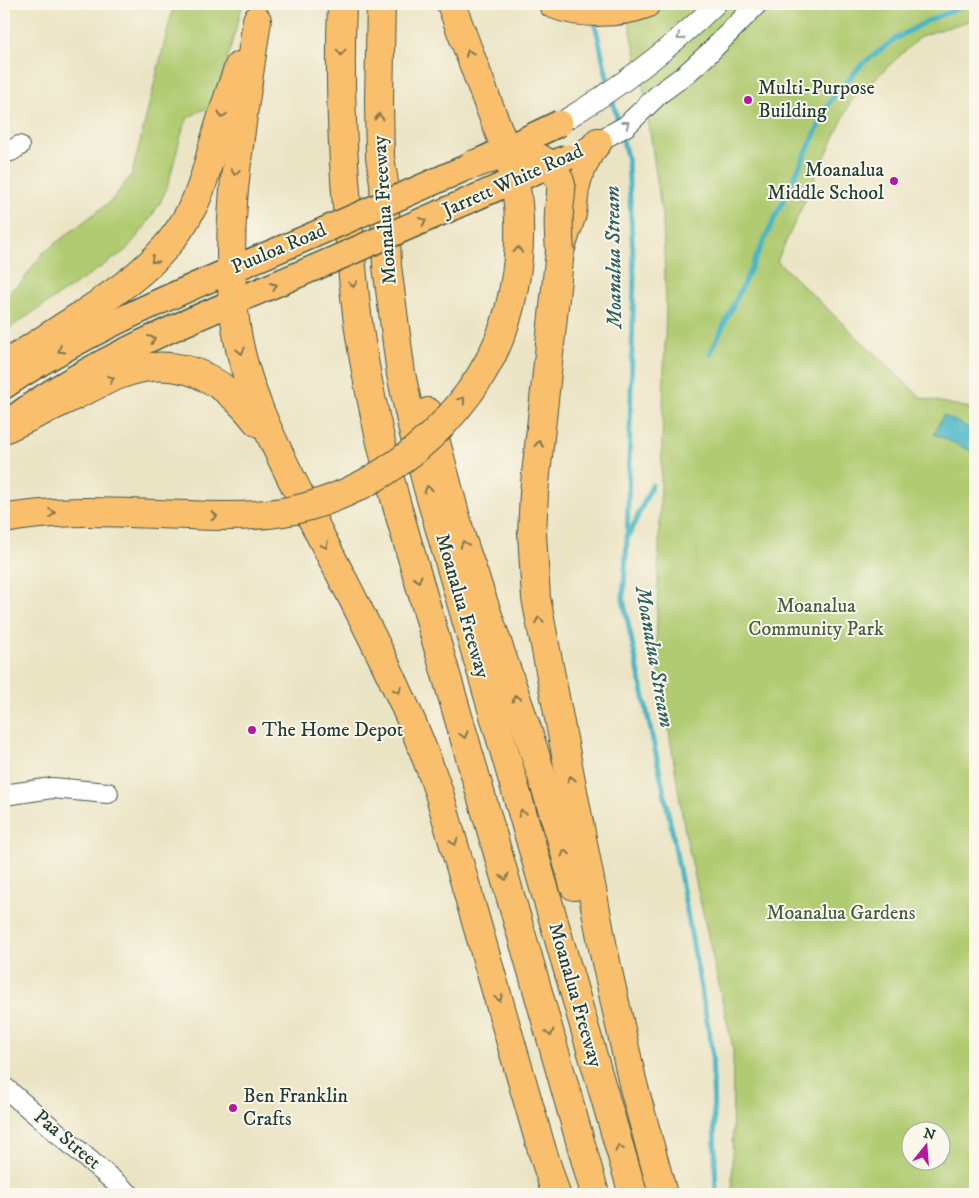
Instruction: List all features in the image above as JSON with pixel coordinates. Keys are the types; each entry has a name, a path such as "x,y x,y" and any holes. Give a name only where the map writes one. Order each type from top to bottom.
{"highway":[{"name":"Moanalua Freeway","path":"342,4 341,120 343,180 359,335 382,450 595,1194"},
{"name":"Moanalua Freeway","path":"381,4 380,157 384,183 387,266 402,374 413,430 443,542 633,1194"},
{"path":"4,519 25,515 68,512 243,516 294,510 361,485 406,457 426,441 463,400 493,352 512,298 518,256 518,204 511,168 451,4"},
{"path":"553,4 592,12 610,12 646,4"},
{"path":"259,12 234,181 231,249 236,327 247,376 257,404 287,470 372,636 426,754 466,884 556,1194"},
{"path":"4,366 111,296 161,254 176,235 191,211 202,185 227,97 259,12"},
{"path":"560,251 572,214 574,190 578,178 589,154 598,142"},
{"path":"472,165 496,156 511,154 559,161 556,173 561,185 559,214 560,251 534,492 532,565 540,627 604,953 633,1084 662,1194"},
{"path":"384,183 402,267 423,395 462,540 560,834 592,955 633,1084"},
{"path":"4,429 128,372 151,367 183,370 202,375 229,391 246,408 287,470"},
{"path":"566,1090 586,1194"},
{"path":"541,1147 549,1194"}],"main road":[{"name":"Puuloa Road","path":"4,386 76,341 232,270 472,165 560,123"},
{"name":"Jarrett White Road","path":"233,303 559,161"},
{"name":"Puuloa Road","path":"4,425 44,396 84,372 136,346 233,303"}],"street":[{"name":"Jarrett White Road","path":"560,123 627,80 689,30 716,4"},
{"name":"Jarrett White Road","path":"559,161 626,126 660,94 686,74 757,4"},
{"path":"4,795 52,788 108,793"},
{"name":"Paa Street","path":"4,1087 129,1194"}],"green space":[{"path":"174,4 243,4 214,106 188,118 183,128 168,185 160,203 144,228 125,251 8,329 4,339 4,295 21,283 43,253 112,200 132,174"},
{"name":"Moanalua Community Park","path":"625,4 975,4 975,19 921,36 851,101 777,261 921,398 975,409 975,1194 732,1194 733,1049 685,832 656,650 666,306 663,223 645,97"}],"water":[{"path":"943,415 975,431 973,452 934,434"}],"waterway":[{"path":"710,354 831,100 862,64 895,39 927,21 969,4"},
{"name":"Moanalua Stream","path":"594,19 609,86"},
{"name":"Moanalua Stream","path":"611,95 619,125"},
{"name":"Moanalua Stream","path":"621,133 628,161 634,276 627,541 623,599 672,830 712,1048 716,1194"},
{"path":"628,537 652,485"}],"place":[{"name":"Multi-Purpose Building","path":"748,100"},
{"name":"Moanalua Middle School","path":"894,181"},
{"name":"The Home Depot","path":"252,730"},
{"name":"Ben Franklin Crafts","path":"233,1108"}],"park label":[{"name":"Moanalua Gardens","path":"841,913"}]}
